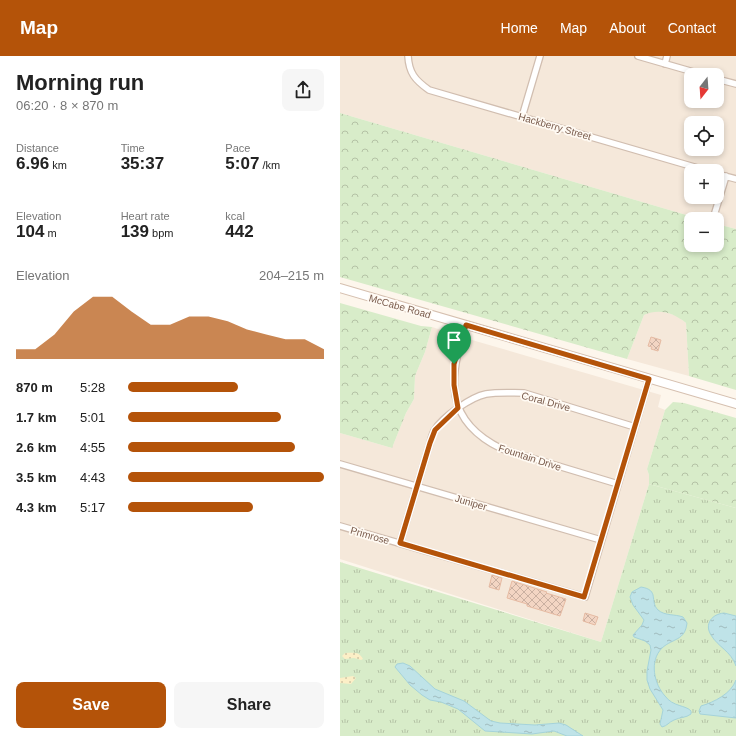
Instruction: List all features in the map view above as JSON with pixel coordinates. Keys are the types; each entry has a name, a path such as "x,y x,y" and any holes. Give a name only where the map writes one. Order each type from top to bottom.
{"street":[{"name":"Hackberry Street","path":"408,56 410,70 414,78 429,90 684,164"},
{"path":"522,117 540,56"},
{"path":"638,56 684,69"},
{"path":"665,64 667,56"},
{"path":"724,81 736,84"},
{"path":"715,212 726,176 736,179"},
{"name":"McCabe Road","path":"340,288 736,404"},
{"path":"458,408 454,385 454,364 466,325"},
{"path":"601,540 649,379"},
{"name":"Coral Drive","path":"400,543 435,430 458,408 470,400 485,394 505,392 524,393 635,427"},
{"name":"Fountain Drive","path":"458,408 469,425 479,435 502,449 618,484"},
{"name":"Juniper","path":"340,464 601,540"},
{"name":"Primrose","path":"340,526 584,597 601,540"}],"shaded area":[{"path":"340,56 736,56 736,229 724,226 724,212 684,212 684,214 340,113"},
{"path":"652,311 662,311 677,316 686,323 689,376 627,359 644,315"},
{"path":"432,327 661,395 658,407 665,410 647,469 649,484 601,642 340,559 340,433 392,448 406,413 414,399 415,376 425,352"}],"green space":[{"path":"340,113 684,214 684,252 724,252 724,226 736,229 736,390 689,376 686,323 671,314 655,312 644,315 627,359 340,277"},
{"path":"340,303 421,326 432,327 425,352 415,376 414,399 406,413 392,448 340,433"},
{"path":"673,402 684,403 736,418 736,508 649,484 647,469 665,410"},
{"path":"649,484 736,508 736,736 340,736 340,562 601,642"}],"sand":[{"path":"345,653 357,654 363,659 345,659 342,656"},
{"path":"353,676 356,678 351,684 340,683 340,678"}],"water":[{"path":"641,587 647,588 652,593 655,607 658,610 664,613 683,617 687,623 684,633 662,648 658,653 655,659 654,672 661,691 668,700 689,709 691,714 678,718 662,727 660,724 663,710 650,689 647,680 651,650 650,645 645,641 634,637 633,635 642,625 644,620 633,605 630,597 632,592"},
{"path":"724,613 736,616 736,666 728,653 711,635 708,627 710,620 716,615"},
{"path":"403,663 410,666 435,689 464,701 491,721 535,725 559,723 566,725 583,736 567,736 554,731 532,734 485,731 458,709 441,702 430,700 422,695 410,685 395,667 397,664"},
{"path":"736,680 736,718 700,714 699,711 701,706 716,700 726,693 734,685"}],"building":[{"path":"651,337 661,340 658,351 651,349 652,347 648,346"},
{"path":"492,575 502,578 499,590 489,587"},
{"path":"512,581 566,599 560,616 507,598"},
{"path":"585,613 598,617 595,625 583,621"}],"route":[{"path":"466,325 649,379 584,597 400,543 435,430 458,408 454,385 454,364 466,325"}]}
